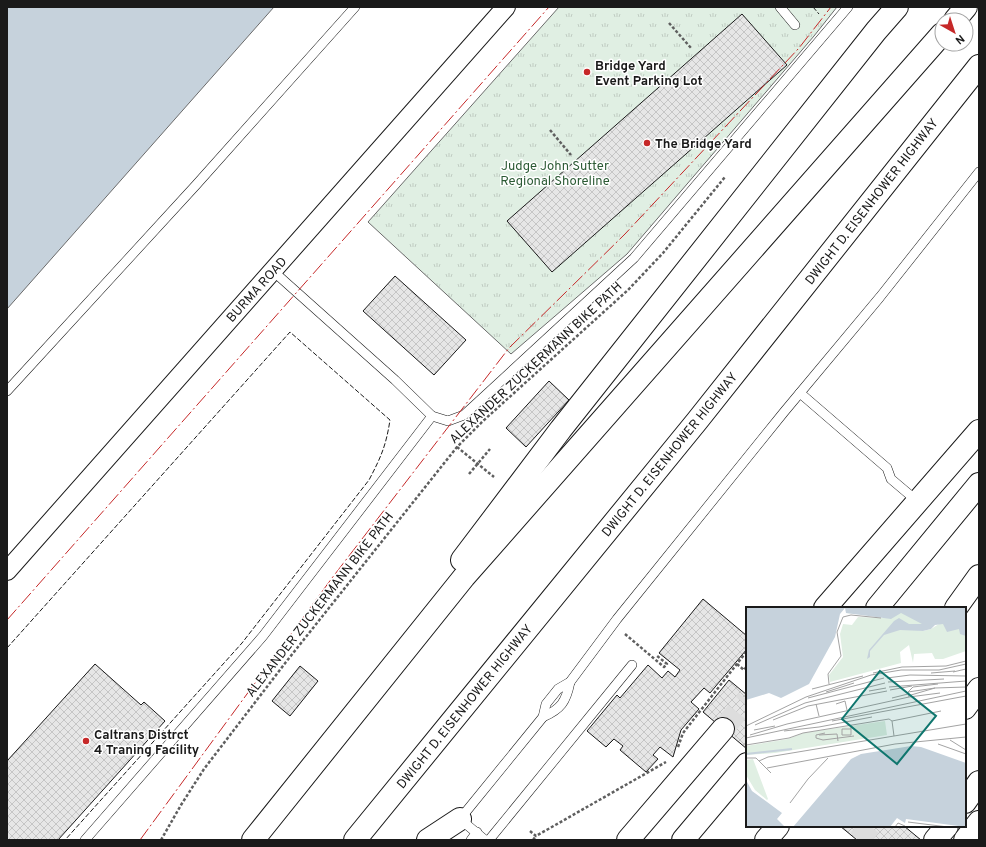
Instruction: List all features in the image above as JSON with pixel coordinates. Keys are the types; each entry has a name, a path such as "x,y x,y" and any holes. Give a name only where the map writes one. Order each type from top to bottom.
{"highway":[{"path":"341,730 471,547 561,429 897,7"},
{"path":"253,840 464,577 934,43"},
{"name":"DWIGHT D. EISENHOWER HIGHWAY","path":"355,840 697,420 979,66"},
{"path":"827,607 979,431"},
{"path":"878,607 979,484"},
{"path":"957,607 979,576"},
{"path":"966,707 979,689"},
{"path":"628,840 723,729"},
{"path":"683,840 746,765"},
{"path":"966,801 979,782"},
{"path":"428,840 460,819"},
{"path":"965,840 979,822"},
{"path":"766,840 777,827"},
{"path":"935,840 946,827"}],"street":[{"name":"BURMA ROAD","path":"7,571 506,7"}],"lane":[{"path":"7,391 196,185 355,7"},
{"path":"780,7 795,25"},
{"path":"273,270 395,380 432,416 448,421 464,415 634,258 842,9"},
{"path":"486,840 460,819 543,717 546,704 558,689 570,682 618,619 800,393 880,297 979,172"},
{"path":"800,393 887,468 891,479 917,502"},
{"path":"85,840 263,636 432,416"},
{"path":"489,840 632,665"},
{"path":"470,840 477,832"}],"path":[{"path":"669,24 691,48"},
{"path":"550,130 571,155"},
{"name":"ALEXANDER ZUCKERMANN BIKE PATH","path":"161,840 204,769 286,662 457,447 483,420 623,295 648,270 727,174"},
{"path":"457,447 494,477"},
{"path":"469,474 490,449"},
{"path":"625,634 664,667 667,664 656,655"},
{"path":"677,752 683,733 746,653"},
{"path":"737,664 744,670 746,667"},
{"path":"533,840 536,836 669,760"},
{"path":"530,831 536,836"}],"green space":[{"name":"Judge John Sutter Regional Shoreline","path":"559,7 837,7 814,36 627,254 511,354 368,222"}],"shaded area":[{"path":"7,7 274,7 7,309"}],"building":[{"name":"The Bridge Yard","path":"742,14 787,65 552,272 507,221"},
{"path":"395,276 466,340 434,375 363,311"},
{"path":"549,381 569,400 526,447 506,428"},
{"path":"703,599 746,635 746,650 710,693 704,688 691,702 699,709 681,730 673,757 660,747 653,755 658,759 646,772 620,750 623,746 614,739 606,747 587,731 617,695 620,698 648,665 662,678 668,671 675,677 680,670 659,653"},
{"name":"Caltrans Distrct 4 Traning Facility","path":"95,664 141,705 144,702 165,721 58,840 7,840 7,761"},
{"path":"300,666 318,681 290,716 272,701"},
{"path":"729,680 746,694 746,748 703,712"},
{"path":"841,827 905,827 921,840 857,840"}],"tunnel":[{"path":"723,729 746,701"},
{"path":"859,840 869,827"}],"fence":[{"path":"813,7 819,14"},
{"path":"7,648 290,332 390,420 387,437 377,465 369,480 242,643 65,840"}],"power":[{"path":"7,620 549,7"},
{"path":"140,840 332,578 509,348 625,234 799,48 831,7"}],"place":[{"name":"Bridge Yard Event Parking Lot","path":"587,72"},
{"name":"The Bridge Yard","path":"647,143"},
{"name":"Caltrans Distrct 4 Traning Facility","path":"86,741"}]}
